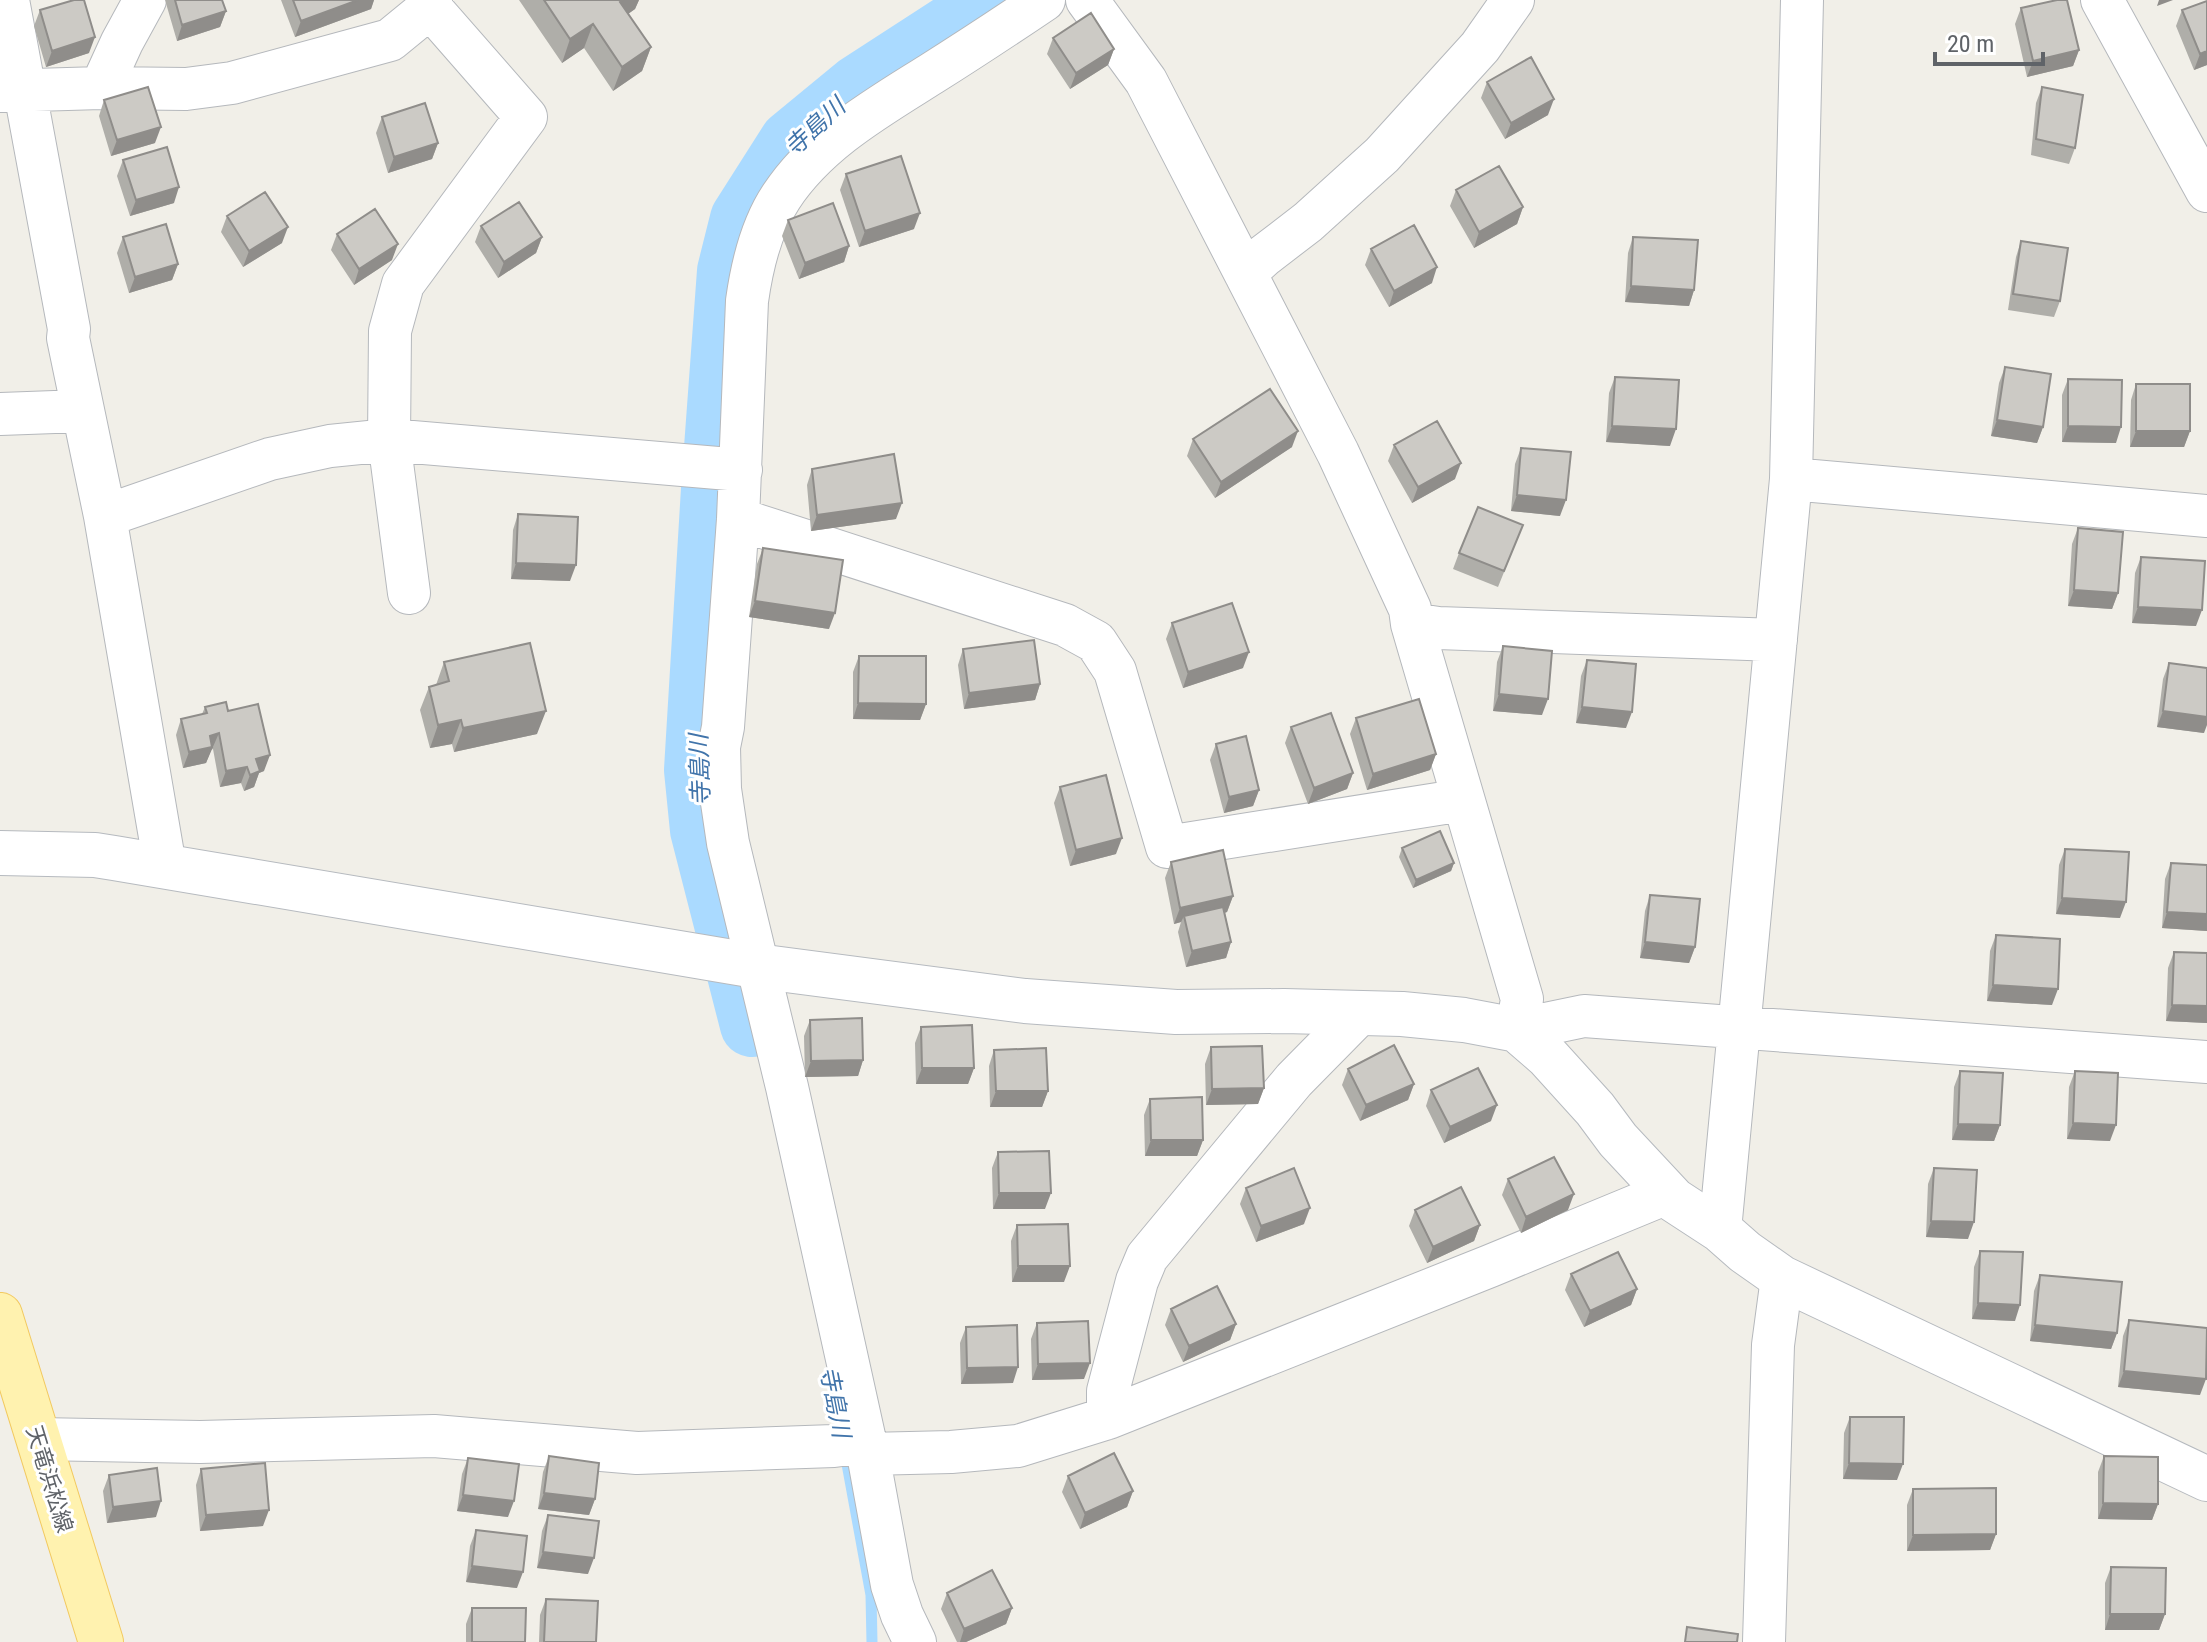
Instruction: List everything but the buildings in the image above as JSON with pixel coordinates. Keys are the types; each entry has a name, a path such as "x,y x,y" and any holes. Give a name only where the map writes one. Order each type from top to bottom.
{"main road":[{"name":"天竜浜松線","path":"0,1315 101,1642"}],"street":[{"path":"8,0 12,91 105,516 165,866"},
{"path":"101,88 145,0"},
{"path":"915,1642 892,1585 855,1446 787,1087 743,963 752,940 728,843 719,775 738,519 725,469 751,270 769,218 781,197 824,147 875,109 1044,0"},
{"path":"1087,0 1146,81 1338,453 1410,609 1522,999 1517,1030"},
{"path":"1245,273 1308,222 1382,155 1480,47 1513,0"},
{"path":"1720,1230 1791,479 1802,0"},
{"path":"2102,0 2207,191"},
{"path":"12,91 186,89 254,78 390,40 423,13 430,2 526,117 403,284 390,331 389,440 409,593"},
{"path":"0,414 82,411"},
{"path":"105,516 270,459 330,446 389,440 725,469"},
{"path":"1791,479 2207,516"},
{"path":"738,519 1065,625 1096,642 1115,671 1167,847 1463,800"},
{"path":"1412,624 1438,628 1776,640"},
{"path":"0,853 95,855 743,963 1025,1001 1176,1012 1402,1014 1464,1020 1517,1030 1584,1016 2207,1062"},
{"path":"1108,1418 1108,1391 1137,1281 1147,1257 1294,1080 1360,1013"},
{"path":"1517,1030 1595,1109 1618,1140 1674,1200 1720,1230 1782,1278 2207,1479 2207,1470"},
{"path":"38,1439 200,1442 434,1436 637,1453 855,1446 951,1452 1018,1446 1108,1418 1667,1193"},
{"path":"1764,1642 1773,1345 1782,1278"},
{"path":"892,1585 893,1642"}],"waterway":[{"name":"寺島川","path":"752,1025 702,830 696,770 729,271 742,219 791,142 859,86 992,0"},
{"name":"寺島川","path":"845,1453 871,1595 872,1642"}]}
